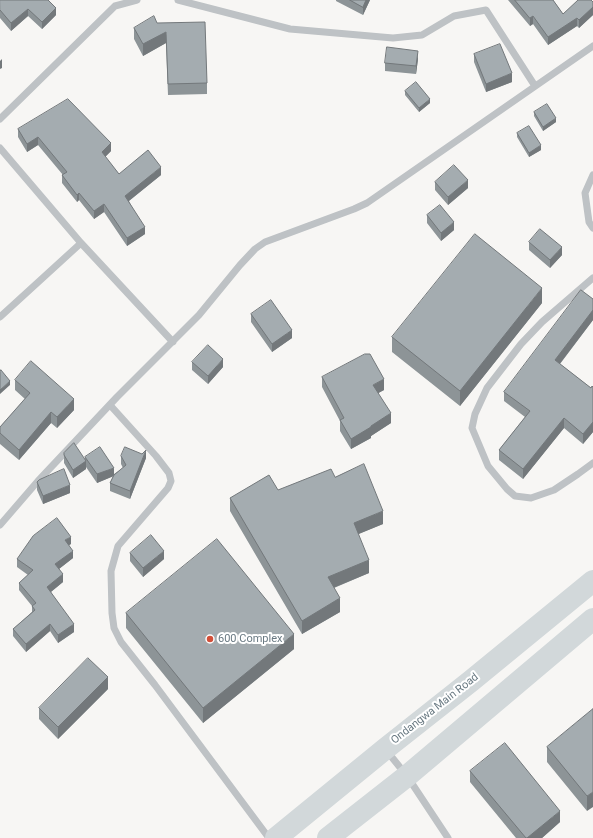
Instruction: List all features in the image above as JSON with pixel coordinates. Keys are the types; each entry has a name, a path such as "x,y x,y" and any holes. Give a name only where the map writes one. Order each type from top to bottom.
{"main road":[{"name":"Ondangwa Main Road","path":"276,838 385,748 471,681 593,581"},
{"path":"328,838 407,776 593,619"}],"lane":[{"path":"0,119 115,6 137,0"},
{"path":"178,0 290,29 393,38 422,35 454,16 486,10 536,86"},
{"path":"0,525 38,481 110,405 200,315 240,265 255,249 266,242 367,203 593,46"},
{"path":"0,148 81,243 173,342"},
{"path":"593,175 585,193 589,222 593,228"},
{"path":"0,317 81,243"},
{"path":"593,278 542,322 520,344 487,388 475,414 472,428 488,466 514,496 531,498 554,490 593,463"},
{"path":"110,405 156,456 169,473 171,481 168,488 118,546 111,571 112,613 114,628 121,642 155,685 269,838"},
{"path":"385,748 407,776 448,838"}],"building":[{"path":"0,0 48,0 56,8 42,22 28,9 11,23 0,10"},
{"path":"350,0 366,0 363,7"},
{"path":"515,0 553,0 563,14 578,0 591,0 593,2 593,7 579,20 577,18 548,37 533,16 530,18"},
{"path":"154,16 157,23 205,22 207,83 168,84 166,32 143,44 134,28"},
{"path":"500,44 512,73 486,84 474,54"},
{"path":"387,47 418,51 416,66 385,63"},
{"path":"416,82 430,99 419,108 405,91"},
{"path":"68,99 111,143 102,152 119,174 148,150 161,167 125,196 145,227 127,238 104,204 94,211 79,193 77,195 62,175 67,172 38,137 27,144 18,129"},
{"path":"547,104 556,118 543,127 534,112"},
{"path":"529,126 541,145 529,153 517,133"},
{"path":"454,165 468,180 448,197 435,182"},
{"path":"440,205 454,222 441,233 427,215"},
{"path":"540,229 562,247 550,260 529,242"},
{"path":"475,234 542,288 460,391 392,337"},
{"path":"581,290 593,299 593,310 555,360 591,388 592,386 593,387 593,422 583,434 564,418 523,469 499,450 530,411 504,392"},
{"path":"271,300 292,330 272,344 251,314"},
{"path":"208,345 223,359 208,376 192,362"},
{"path":"365,354 370,354 384,379 373,385 391,413 351,439 340,420 344,418 322,377"},
{"path":"31,361 74,399 57,417 51,412 19,450 0,433 0,427 30,393 15,380"},
{"path":"1,370 10,381 0,390 0,372"},
{"path":"74,443 86,461 73,470 64,453"},
{"path":"100,447 114,468 97,474 85,457"},
{"path":"125,447 142,454 146,450 130,491 110,483 114,475 126,465 121,456"},
{"path":"364,464 383,511 354,523 369,560 328,577 340,598 302,621 230,498 269,475 278,490 331,469 335,477"},
{"path":"64,469 70,485 43,496 37,482"},
{"path":"57,518 71,537 65,540 73,551 55,564 63,574 47,587 74,624 58,635 50,624 26,644 13,629 35,610 32,606 36,603 19,583 33,570 17,559 33,536"},
{"path":"151,535 164,551 143,568 130,553"},
{"name":"600 Complex","path":"217,539 294,634 203,708 126,613"},
{"path":"88,658 108,677 58,727 39,708"},
{"path":"593,709 593,792 587,796 547,747"},
{"path":"505,743 560,811 527,838 470,771"}],"place":[{"name":"600 Complex","path":"210,639"}]}
